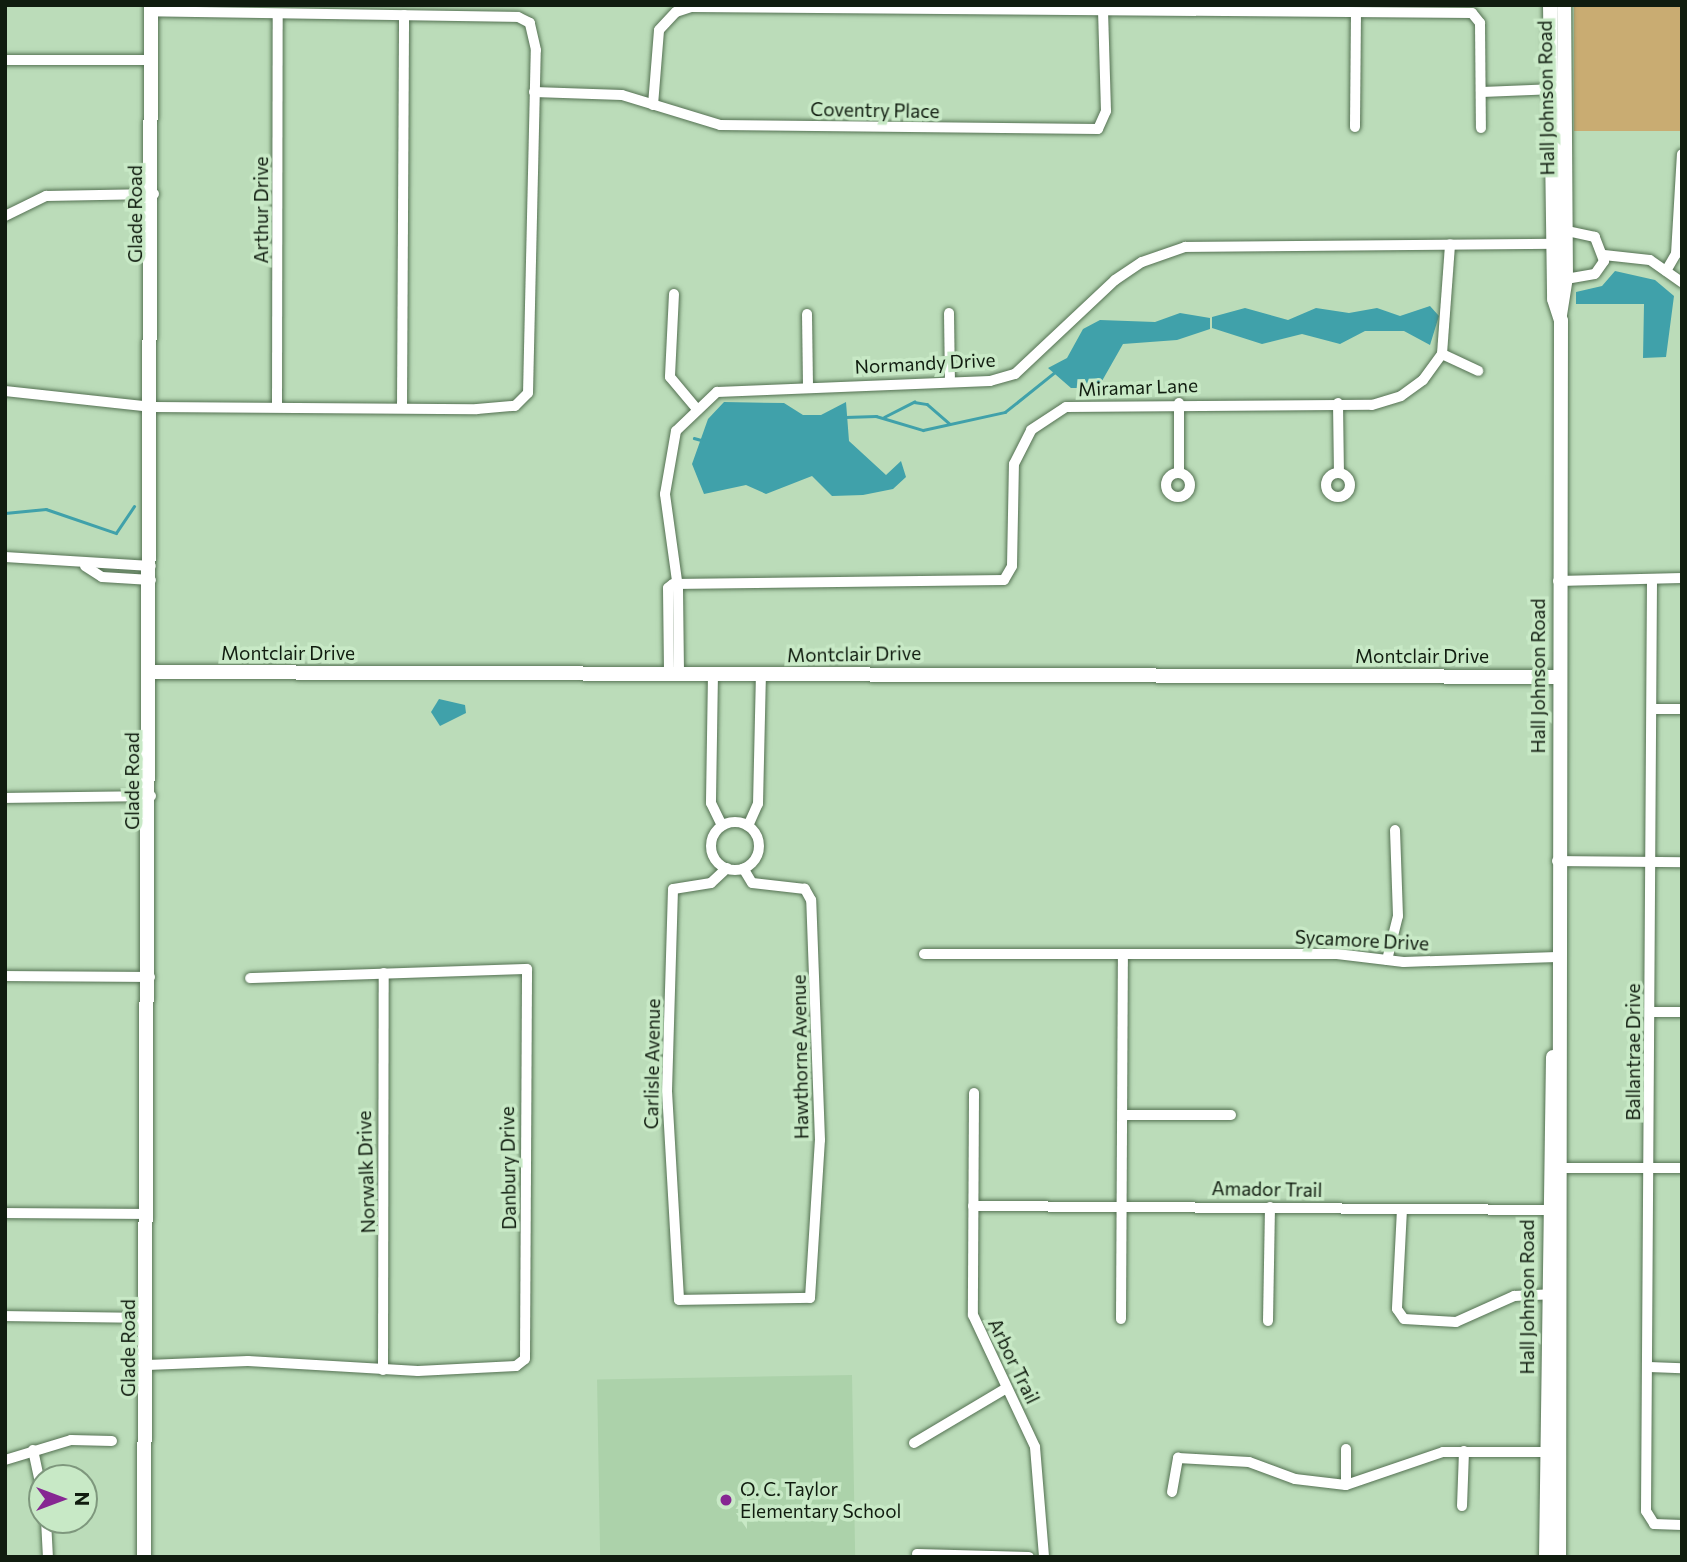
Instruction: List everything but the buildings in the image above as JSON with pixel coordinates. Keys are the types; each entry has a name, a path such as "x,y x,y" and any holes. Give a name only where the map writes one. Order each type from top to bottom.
{"main road":[{"name":"Hall Johnson Road","path":"1550,5 1567,231 1566,279 1560,314"},
{"name":"Hall Johnson Road","path":"1546,1557 1552,1452 1553,1168 1557,1039 1560,314 1553,244 1557,89 1564,5"},
{"name":"Glade Road","path":"144,1557 154,194 151,8"},
{"name":"Montclair Drive","path":"151,672 674,671 761,674 1558,677"},
{"name":"Hall Johnson Road","path":"1552,1452 1559,1557"}],"street":[{"path":"653,105 659,30 676,12 691,7 1472,13 1479,19 1481,128"},
{"path":"5,391 152,407 477,408 514,405 530,387 533,28 523,18 278,14 151,8"},
{"name":"Coventry Place","path":"534,93 622,95 720,125 1098,129 1106,111 1103,10"},
{"path":"1355,127 1356,13"},
{"name":"Arthur Drive","path":"277,407 278,14"},
{"path":"402,408 404,15"},
{"path":"5,60 153,60"},
{"path":"1481,92 1557,89"},
{"path":"1666,271 1675,254 1682,154"},
{"path":"5,216 46,197 154,194"},
{"path":"1567,231 1595,237 1604,255"},
{"path":"1450,244 1442,354 1478,371"},
{"name":"Normandy Drive","path":"674,671 676,586 665,494 676,431 695,407 730,387 950,382 1015,374 1115,280 1142,262 1185,247 1553,244"},
{"path":"1604,255 1641,257 1682,282"},
{"path":"1566,279 1595,274 1604,255"},
{"path":"674,294 670,377 695,407"},
{"path":"949,313 950,382"},
{"path":"807,314 808,385"},
{"name":"Miramar Lane","path":"676,586 1001,582 1012,566 1014,464 1031,430 1066,407 1179,403 1372,405 1401,396 1442,354"},
{"path":"1179,403 1180,472"},
{"path":"1338,403 1339,473"},
{"path":"5,556 151,573"},
{"path":"85,566 102,577 151,573"},
{"path":"1558,581 1652,581 1682,578"},
{"name":"Ballantrae Drive","path":"1652,581 1650,1522 1682,1525"},
{"path":"713,673 711,803 722,825 712,852 727,868 743,867 758,848 748,826 758,804 761,674"},
{"path":"1653,709 1682,709"},
{"path":"5,798 151,796"},
{"path":"722,825 748,826"},
{"path":"1387,960 1398,916 1395,830"},
{"path":"1556,861 1682,862"},
{"name":"Hawthorne Avenue","path":"678,1300 810,1298 820,1140 811,900 805,889 752,883 743,867"},
{"name":"Carlisle Avenue","path":"678,1300 667,1105 673,889 710,883 727,868"},
{"name":"Sycamore Drive","path":"924,954 1337,954 1387,960 1557,957"},
{"path":"1121,1319 1123,956"},
{"name":"Danbury Drive","path":"383,1370 521,1365 529,1264 522,1125 527,969 384,973"},
{"path":"250,978 384,973"},
{"name":"Norwalk Drive","path":"383,1370 384,973"},
{"path":"5,976 150,976"},
{"path":"1650,1012 1682,1012"},
{"name":"Arbor Trail","path":"974,1093 973,1315 1005,1389 1035,1447 1044,1557"},
{"path":"1123,1115 1231,1115"},
{"path":"1553,1168 1682,1168"},
{"name":"Amador Trail","path":"973,1206 1553,1210"},
{"path":"1268,1321 1270,1207"},
{"path":"1402,1209 1397,1309 1404,1319 1456,1322 1514,1296 1553,1294"},
{"path":"5,1213 148,1214"},
{"path":"5,1316 147,1318"},
{"path":"147,1365 259,1361 383,1370"},
{"path":"1650,1367 1682,1368"},
{"path":"914,1443 1005,1389"},
{"path":"5,1460 71,1440 112,1441"},
{"path":"1346,1449 1346,1485"},
{"path":"33,1450 36,1464"},
{"path":"1462,1506 1464,1451"},
{"path":"1172,1492 1174,1460 1249,1462 1295,1479 1346,1485 1464,1451 1552,1452"},
{"path":"47,1534 48,1557"},
{"path":"918,1554 1029,1557"}],"shaded area":[{"path":"1574,5 1682,5 1682,131 1574,131"},
{"name":"O. C. Taylor Elementary School","path":"852,1375 855,1557 600,1557 597,1379"}],"water":[{"path":"1615,271 1655,280 1674,296 1666,357 1643,358 1644,304 1576,304 1576,292 1602,286"},
{"path":"1430,306 1439,316 1430,345 1404,331 1365,331 1340,344 1302,334 1262,344 1212,328 1212,317 1245,308 1288,320 1316,308 1349,313 1377,308 1400,316"},
{"path":"1180,313 1210,318 1210,329 1177,340 1123,344 1098,388 1071,388 1048,368 1067,358 1083,329 1100,320 1155,322"},
{"path":"724,402 784,403 803,415 821,415 846,402 849,441 886,475 901,461 906,477 893,489 863,495 832,496 812,476 766,494 746,485 704,494 692,464 708,419"},
{"path":"439,699 465,705 466,713 440,726 431,712"}],"waterway":[{"path":"845,417 876,416 923,430 1005,412 1055,372"},
{"path":"884,417 914,402 927,404 950,424"},
{"path":"694,438 701,440"},
{"path":"5,513 46,509 116,533 134,506"}],"place":[{"name":"O. C. Taylor Elementary School","path":"726,1500"}]}
